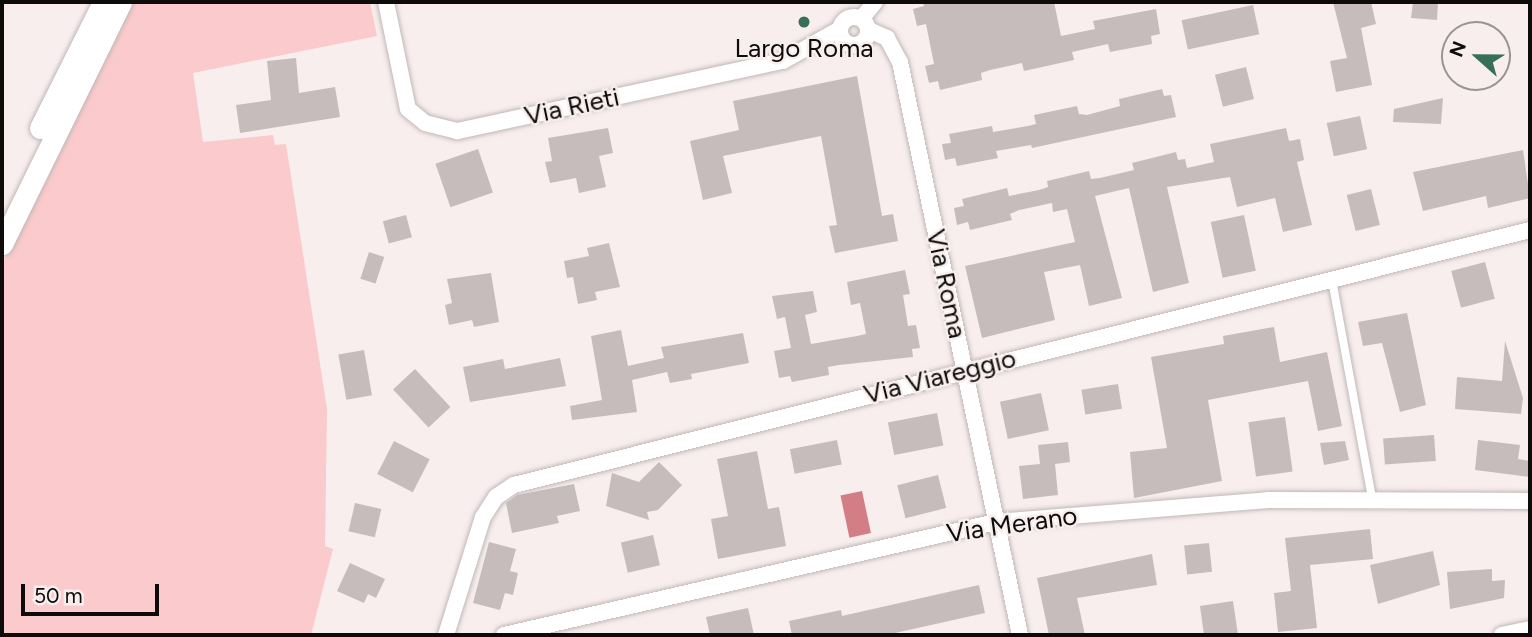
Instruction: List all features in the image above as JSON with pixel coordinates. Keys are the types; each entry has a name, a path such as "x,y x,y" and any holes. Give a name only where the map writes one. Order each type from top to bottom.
{"street":[{"path":"2,209 103,2"},
{"path":"2,244 121,2"},
{"name":"Via Rieti","path":"386,2 408,109 425,123 458,131 783,61 840,29"},
{"path":"865,24 848,17 840,29 842,38 854,45 863,42 865,24 875,2"},
{"name":"Via Roma","path":"865,24 887,38 900,62 1020,635"},
{"name":"Via Viareggio","path":"446,635 483,517 504,490 964,370 1530,230"},
{"name":"Via Merano","path":"504,635 996,522 1268,499 1373,497 1530,501"},
{"path":"1502,635 1530,629"}],"lane":[{"path":"1332,279 1373,497"}],"shaded area":[{"path":"132,2 370,2 377,36 193,73 203,142 273,135 275,145 286,144 327,409 325,546 333,549 311,635 2,635 2,264"},
{"path":"862,491 871,533 849,538 840,496"}],"building":[{"path":"923,2 1054,2 1061,36 1095,29 1093,21 1156,9 1160,34 1151,36 1152,44 1110,52 1108,44 1072,52 1074,60 1024,71 1022,63 990,70 981,73 982,80 940,90 938,81 929,83 925,66 934,64 926,24 917,26 913,9 924,6"},
{"path":"1333,2 1371,2 1376,24 1361,28 1372,85 1336,92 1330,61 1347,58"},
{"path":"1413,2 1438,2 1437,20 1411,18"},
{"path":"1253,5 1259,34 1188,50 1182,20"},
{"path":"296,58 299,93 335,87 340,117 240,133 236,105 271,100 267,61"},
{"path":"1246,67 1254,99 1223,107 1215,75"},
{"path":"857,76 882,216 893,214 898,241 835,253 829,226 837,225 821,136 723,156 732,193 703,200 690,141 739,130 733,101"},
{"path":"1162,89 1164,96 1171,95 1176,117 1032,148 1031,145 996,151 998,158 957,166 955,158 945,160 942,144 951,143 949,134 992,126 993,132 1028,126 1036,124 1034,115 1077,106 1079,114 1087,115 1120,106 1119,99"},
{"path":"1443,98 1441,124 1393,122 1394,109"},
{"path":"1360,116 1367,149 1334,156 1327,123"},
{"path":"608,128 613,153 599,156 606,187 579,193 576,178 550,183 545,162 552,161 548,138"},
{"path":"1286,128 1289,141 1300,139 1304,160 1297,162 1312,225 1283,232 1275,198 1237,207 1230,177 1167,187 1189,283 1153,292 1129,188 1095,196 1122,298 1089,306 1080,265 1044,272 1055,320 982,338 965,266 1075,242 1067,209 1053,212 1052,203 1019,210 1010,214 1012,220 970,230 968,222 957,225 954,208 964,206 962,199 1007,188 1009,196 1039,190 1048,187 1047,181 1089,171 1091,179 1100,178 1134,170 1132,163 1176,152 1178,160 1185,159 1187,168 1214,162 1210,144"},
{"path":"478,149 493,192 450,207 435,164"},
{"path":"1523,150 1530,198 1488,208 1486,196 1423,211 1413,172"},
{"path":"1371,189 1380,225 1356,231 1347,195"},
{"path":"406,215 412,237 389,243 383,221"},
{"path":"1244,215 1256,271 1223,278 1211,222"},
{"path":"609,243 620,287 595,292 597,300 578,304 573,277 567,278 564,261 589,256 587,248"},
{"path":"369,252 384,257 376,284 360,279"},
{"path":"1485,262 1495,299 1461,308 1451,271"},
{"path":"905,270 910,294 903,295 908,326 916,325 920,348 912,349 913,357 828,367 829,375 792,382 790,376 779,378 774,351 791,348 785,317 777,319 772,296 813,291 817,312 805,315 811,344 857,336 866,334 860,303 851,305 847,282"},
{"path":"491,273 499,322 474,327 472,320 449,325 445,305 452,303 447,279"},
{"path":"1407,313 1426,405 1400,412 1382,343 1363,346 1358,322"},
{"path":"1274,327 1280,362 1327,352 1342,426 1318,431 1308,381 1208,400 1222,481 1134,498 1130,452 1167,448 1151,357 1224,344 1223,336"},
{"path":"621,330 628,366 664,358 661,347 743,333 749,363 691,374 692,379 670,383 667,372 632,380 637,412 572,420 570,406 602,400 591,336"},
{"path":"1505,341 1523,398 1521,414 1455,409 1457,377 1502,381"},
{"path":"364,350 372,395 346,400 338,355"},
{"path":"560,358 566,386 470,402 463,367 503,359 505,369"},
{"path":"415,369 450,407 429,427 393,389"},
{"path":"1118,384 1122,409 1085,414 1081,390"},
{"path":"1041,393 1049,430 1008,439 1000,402"},
{"path":"937,413 943,445 894,455 888,423"},
{"path":"1285,417 1293,471 1256,477 1248,422"},
{"path":"1434,435 1436,461 1385,464 1383,439"},
{"path":"837,440 842,465 795,474 790,449"},
{"path":"1478,440 1520,445 1518,459 1530,461 1530,477 1475,470"},
{"path":"394,441 430,459 413,492 377,474"},
{"path":"1345,441 1349,460 1324,465 1320,443"},
{"path":"1068,442 1070,462 1055,464 1058,495 1023,499 1019,466 1040,464 1038,445"},
{"path":"757,451 768,509 779,507 786,546 718,559 711,519 728,516 717,459"},
{"path":"659,462 682,485 658,510 647,512 649,520 606,506 612,473 639,482"},
{"path":"938,475 946,508 905,518 897,485"},
{"path":"574,484 580,511 557,516 559,523 512,533 506,503 517,495"},
{"path":"355,503 381,509 375,537 348,531"},
{"path":"1370,529 1373,559 1310,565 1317,628 1278,632 1274,593 1291,591 1285,538"},
{"path":"653,535 660,565 628,573 621,542"},
{"path":"489,542 516,549 510,571 518,573 513,595 505,593 500,610 473,603"},
{"path":"1209,543 1212,572 1187,574 1184,546"},
{"path":"1433,551 1440,585 1378,604 1370,565"},
{"path":"1152,554 1157,585 1077,598 1085,635 1049,635 1037,578"},
{"path":"350,563 385,579 376,598 368,594 364,603 337,591"},
{"path":"1492,569 1492,581 1505,580 1504,598 1450,609 1447,572"},
{"path":"979,585 985,613 886,635 792,635 789,621 841,610 842,616"},
{"path":"1233,601 1238,635 1204,635 1200,606"},
{"path":"748,608 754,635 710,635 706,617"}],"place":[{"name":"Largo Roma","path":"804,22"}]}
